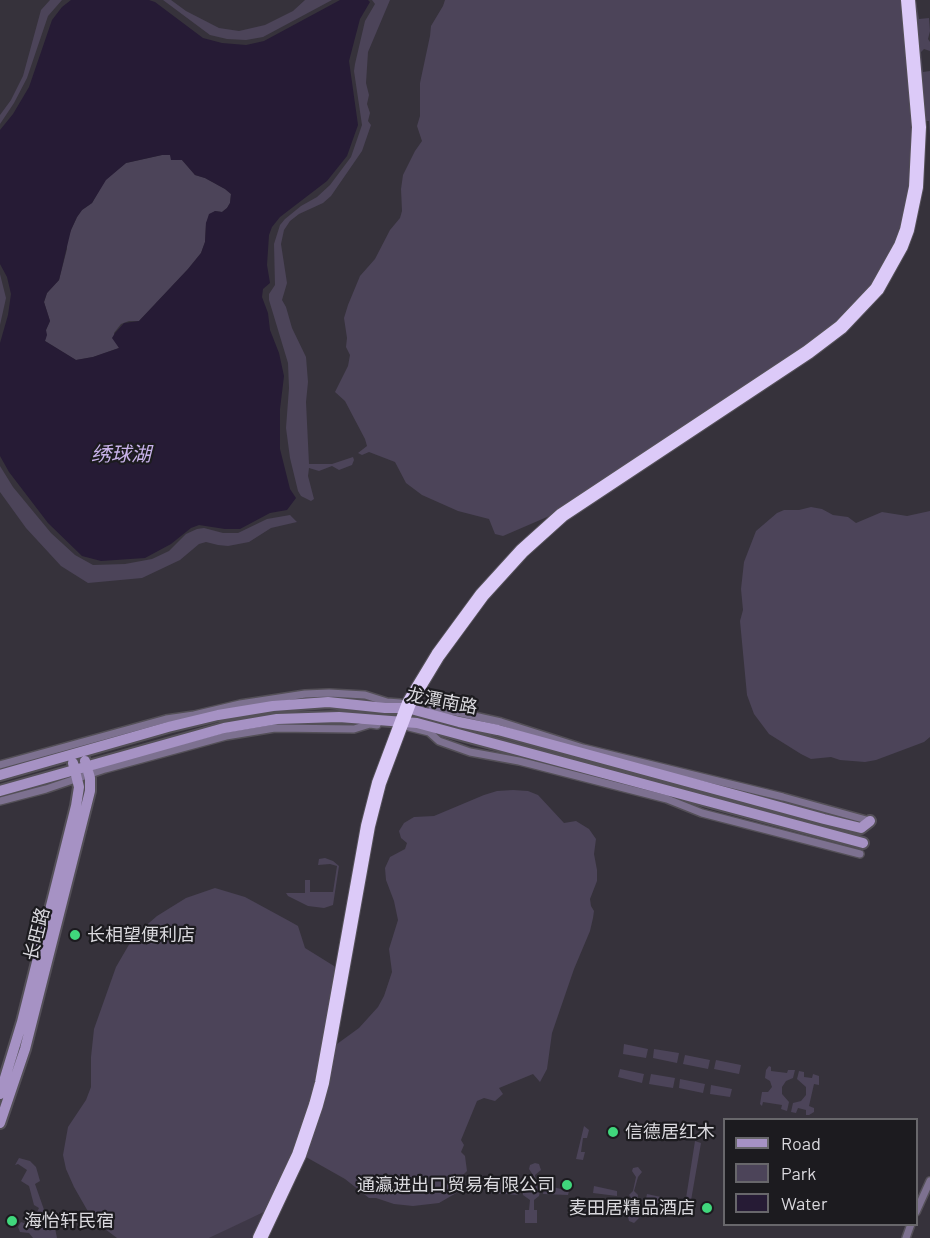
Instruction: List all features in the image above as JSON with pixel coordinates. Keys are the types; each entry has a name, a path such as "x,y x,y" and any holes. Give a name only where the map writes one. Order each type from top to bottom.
{"highway":[{"path":"260,1238 296,1163 316,1105 326,1062 368,826 379,783 405,715 438,655 482,595 522,551 562,515 808,352 841,327 865,302 886,273 907,230 923,137 908,0"}],"main road":[{"path":"316,693 328,702"},
{"name":"龙潭南路","path":"0,775 168,727 241,711 328,702 385,708 456,735 862,849"},
{"path":"347,717 348,704"},
{"name":"龙潭南路","path":"0,791 76,774 203,733 254,722 304,717 405,715 498,730 861,828 870,821"},
{"path":"456,735 459,722"},
{"name":"长旺路","path":"0,1123 20,1065 34,1014 90,791 88,770 82,751"},
{"name":"长旺路","path":"0,1094 22,1022 78,794 76,774 70,755"}],"street":[{"path":"0,765 166,719 240,704 316,693 365,695 387,702 405,715 415,728 429,732 439,741 479,754 519,760 665,794"},
{"path":"88,770 244,732 275,728 354,729 405,715 435,710 501,722 583,748 870,821"},
{"path":"0,801 76,774"},
{"path":"918,1208 930,1181"}],"shaded area":[{"path":"266,1211 255,1238 209,1238 233,1226"}],"green space":[{"path":"50,0 62,0 48,16 27,78 0,124 0,115 11,100 23,76 41,10"},
{"path":"163,0 171,0 186,11 219,28 239,31 265,25 293,11 305,0 332,0 263,37 246,40 210,35"},
{"path":"372,0 390,0 368,52 366,83 370,113 368,121 371,125 362,151 331,196 323,203 299,214 290,221 284,230 281,244 287,283 282,300 306,357 309,464 332,464 353,457 354,460 352,465 339,470 332,466 319,471 309,468 308,476 314,499 311,501 301,496 298,491 290,458 286,428 288,363 269,300 269,294 275,285 274,244 280,225 285,219 330,185 351,157 362,125 354,71 365,21 375,4"},
{"path":"445,0 904,0 914,139 906,223 874,283 835,327 554,514 503,536 495,534 489,519 458,511 422,495 406,483 395,462 369,452 362,455 358,453 367,446 365,439 345,401 335,392 348,366 350,355 346,347 344,318 348,305 360,276 375,259 390,230 400,218 403,175 422,141 417,126 420,116 420,83 431,26"},
{"path":"911,0 916,0 919,19 929,18 930,51 924,49 921,52 923,72 930,71 930,136 929,121 923,121"},
{"path":"170,155 182,160 195,175 225,189 231,194 230,203 222,212 215,211 206,223 205,242 201,253 188,269 139,321 121,324 114,333 119,348 76,360 45,341 50,321 44,302 47,293 59,280 67,249 67,239 77,217 92,203 105,180 126,163"},
{"path":"0,274 6,298 0,325"},
{"path":"0,466 13,487 51,533 75,555 93,565 125,564 152,559 169,551 186,534 197,529 238,533 267,519 290,515 297,522 271,528 249,542 228,546 206,542 199,544 180,560 142,578 88,583 61,566 26,528 0,492"},
{"path":"811,507 822,509 833,515 848,517 856,523 882,512 907,516 930,511 930,737 924,742 876,760 865,762 831,757 811,759 801,754 769,734 754,714 747,695 740,621 743,610 741,589 744,562 756,531 777,513"},
{"path":"497,791 528,791 538,795 564,823 576,821 589,829 596,839 594,854 597,881 590,899 594,911 593,918 552,1033 547,1069 540,1082 533,1074 499,1088 503,1094 495,1101 484,1098 477,1101 461,1140 464,1145 461,1152 465,1156 467,1171 463,1175 463,1188 458,1192 439,1203 413,1206 369,1198 345,1179 306,1157 337,1044 359,1028 378,1007 392,972 389,949 398,920 386,880 385,868 390,857 405,849 407,843 401,838 399,831 404,823 414,817 434,816"},
{"path":"325,858 339,866 333,905 324,908 308,906 288,896 286,893 305,893 305,880 310,880 310,892 333,892 337,866 318,865 319,859"},
{"path":"215,888 245,897 298,926 305,948 334,966 337,977 318,1082 296,1150 266,1211 209,1238 117,1238 90,1215 74,1187 63,1155 68,1127 86,1100 91,1087 94,1029 116,967 134,936 157,916 186,898"},
{"path":"624,1044 648,1049 646,1058 623,1054"},
{"path":"654,1049 679,1053 677,1063 653,1058"},
{"path":"685,1055 710,1060 708,1069 683,1064"},
{"path":"716,1060 741,1065 739,1074 714,1069"},
{"path":"769,1066 771,1071 787,1073 788,1070 795,1070 793,1078 786,1081 782,1087 782,1094 789,1102 787,1111 781,1109 782,1105 763,1102 762,1106 760,1104 762,1092 768,1092 772,1087 770,1081 765,1078"},
{"path":"620,1069 644,1074 642,1083 618,1077"},
{"path":"799,1071 804,1072 804,1077 812,1078 813,1074 819,1076 819,1085 814,1084 809,1106 814,1108 814,1112 809,1115 806,1115 806,1110 798,1108 796,1113 791,1112 793,1103 801,1101 806,1095 806,1087 797,1079"},
{"path":"651,1074 675,1078 673,1088 649,1084"},
{"path":"680,1079 705,1084 703,1093 679,1088"},
{"path":"711,1085 732,1089 730,1097 710,1094"},
{"path":"584,1126 589,1130 587,1138 583,1138 581,1152 585,1152 583,1160 576,1159"},
{"path":"695,1141 701,1143 689,1212 684,1211"},
{"path":"19,1158 30,1161 36,1167 40,1181 35,1184 49,1224 54,1223 57,1238 33,1238 29,1233 20,1232 18,1227 21,1222 32,1226 39,1208 34,1205 29,1186 21,1181 27,1170 18,1164 15,1165"},
{"path":"539,1164 541,1170 535,1175 540,1191 539,1196 534,1200 537,1223 525,1223 525,1210 529,1210 530,1200 523,1195 522,1190 525,1185 533,1182 533,1175 529,1169 530,1165"},
{"path":"638,1167 642,1172 634,1191 638,1195 635,1212 639,1218 634,1223 629,1221 628,1217 633,1211 633,1200 629,1195 633,1191 636,1177 632,1171 633,1168"},
{"path":"494,1182 519,1185 518,1195 492,1193"},
{"path":"545,1185 569,1191 568,1195 543,1194"},
{"path":"594,1186 617,1191 617,1196 593,1193"},
{"path":"647,1194 670,1199 669,1203 645,1204"}],"water":[{"name":"绣球湖","path":"71,0 149,0 155,2 203,38 222,43 246,45 264,41 340,0 368,0 370,2 360,19 349,61 358,125 347,156 327,181 280,217 269,235 267,265 270,283 263,289 262,297 284,376 280,409 280,449 290,489 296,498 287,510 270,513 240,529 199,525 191,528 171,544 145,558 101,561 82,556 48,523 9,472 0,456 0,343 11,294 7,277 0,264 0,130 13,114 29,87 52,20","holes":["170,155 171,160 182,160 195,175 225,189 231,194 230,203 222,212 215,211 209,214 201,253 188,269 139,321 124,323 115,333 112,338 119,348 76,360 45,341 50,321 44,302 47,293 59,280 71,230 77,217 92,203 106,180 126,163"]}],"place":[{"name":"长相望便利店","path":"75,935"},
{"name":"信德居红木","path":"613,1132"},
{"name":"通瀛进出口贸易有限公司","path":"567,1185"},
{"name":"麦田居精品酒店","path":"707,1208"},
{"name":"海怡轩民宿","path":"12,1221"}]}
